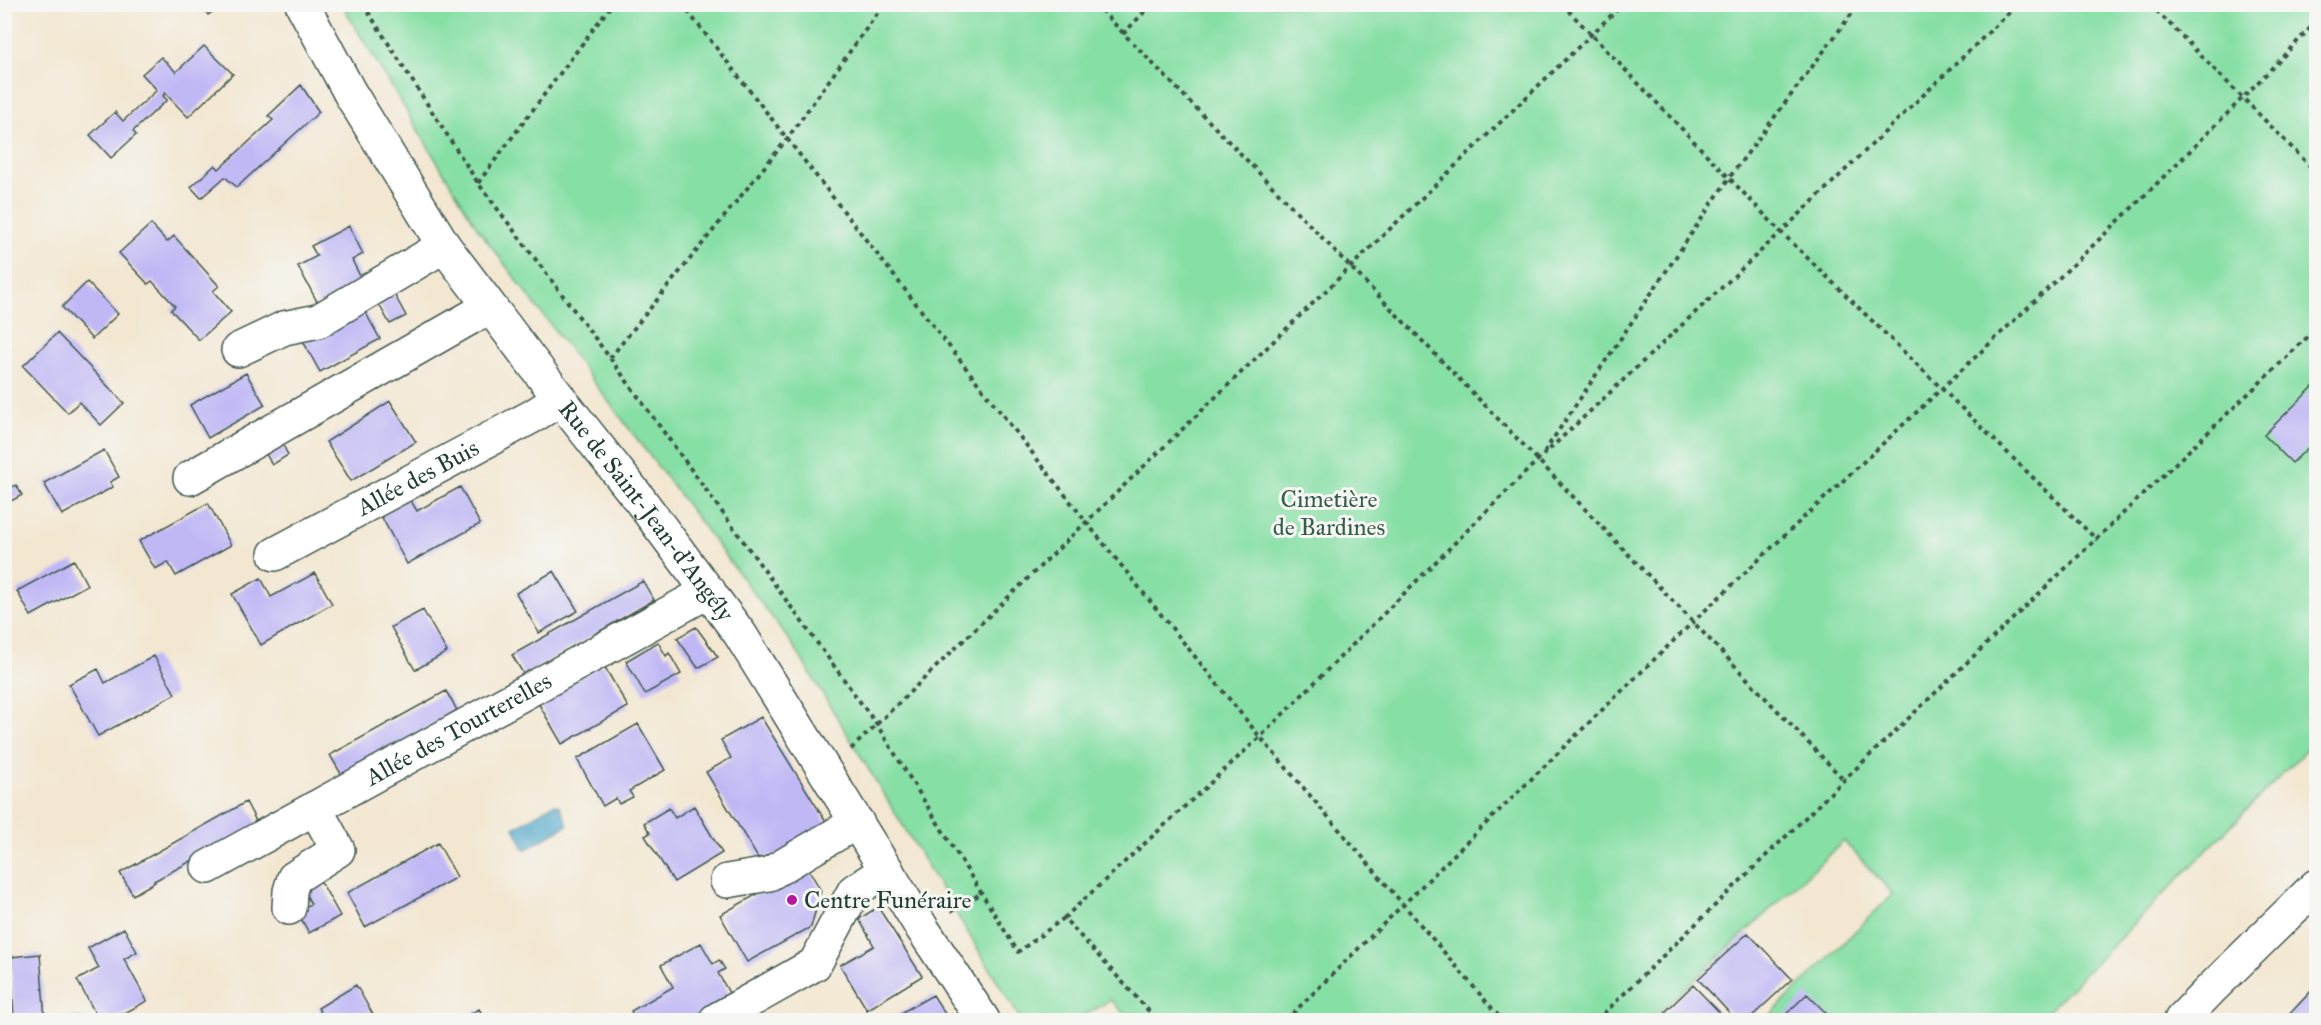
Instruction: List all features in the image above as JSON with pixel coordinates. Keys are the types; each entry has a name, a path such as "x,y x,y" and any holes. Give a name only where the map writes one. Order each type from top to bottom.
{"main road":[{"name":"Rue de Saint-Jean-d'Angély","path":"302,4 350,93 444,246 740,634 922,928 983,1020"},
{"path":"238,350 284,328 318,321 444,246"},
{"path":"190,478 489,307"},
{"name":"Allée des Buis","path":"275,554 533,416 560,399"},
{"name":"Allée des Tourterelles","path":"208,867 709,591"},
{"path":"289,908 290,891 294,878 338,850 315,808"},
{"path":"727,881 769,874 857,822"},
{"path":"716,1020 815,964 854,891 887,870"},
{"path":"2181,1020 2316,886"}],"path":[{"path":"363,4 478,183 610,358 877,725 1018,951 1064,918 1260,737 1538,460 1781,232 2018,4"},
{"path":"478,183 612,4"},
{"path":"682,4 1087,523 1260,737 1502,1020"},
{"path":"610,358 787,140 884,4"},
{"path":"1095,4 1538,460 1844,780"},
{"path":"1123,34 1152,4"},
{"path":"1562,4 1781,232 2097,540"},
{"path":"824,768 855,747 1623,4"},
{"path":"1538,460 1729,178 1859,4"},
{"path":"2150,4 2316,172"},
{"path":"1286,1020 1694,622 1942,389 2244,99 2316,22"},
{"path":"1597,1020 1844,780 2316,329"},
{"path":"1064,918 1157,1020"}],"green space":[{"name":"Cimetière de Bardines","path":"342,5 2316,5 2316,740 2039,1020 1765,1020 1893,894 1844,841 1651,1020 1130,1020 1111,1000 1076,1020 1021,1020 793,645 478,229"}],"water":[{"path":"554,804 560,806 568,825 525,850 514,828"}],"building":[{"path":"202,4 225,4 208,15"},
{"path":"204,46 233,74 188,117 165,93 163,96 167,100 133,131 136,135 111,158 90,135 115,112 123,121 157,90 142,74 161,57 176,72"},
{"path":"301,85 319,112 237,187 225,177 201,198 191,187 215,165 219,169 273,120 268,116"},
{"path":"151,224 167,242 174,236 219,286 213,291 231,312 199,340 171,310 175,306 152,281 148,284 119,253"},
{"path":"349,226 363,254 352,260 365,286 321,309 298,266 317,256 311,246"},
{"path":"87,282 118,314 92,339 62,307"},
{"path":"392,290 406,316 390,324 376,299"},
{"path":"363,308 380,339 320,372 303,341"},
{"path":"57,333 124,403 101,425 79,402 68,413 23,366"},
{"path":"246,373 265,405 208,438 190,405"},
{"path":"2316,384 2316,440 2292,463 2264,435"},
{"path":"390,401 416,442 351,481 326,442"},
{"path":"282,443 288,455 272,465 265,452"},
{"path":"104,450 119,477 110,482 113,487 62,515 44,483"},
{"path":"16,485 22,495 4,505 4,491"},
{"path":"460,487 480,524 407,564 379,512 408,496 417,511"},
{"path":"208,503 231,545 176,576 168,562 155,569 139,541"},
{"path":"74,560 87,585 31,616 17,591"},
{"path":"554,571 578,611 539,633 516,593"},
{"path":"315,573 332,604 261,645 232,594 261,578 271,597"},
{"path":"643,581 654,600 524,675 512,655"},
{"path":"423,610 447,652 415,670 391,627"},
{"path":"696,627 718,657 698,668 677,638"},
{"path":"658,642 666,656 669,653 681,674 645,694 626,661"},
{"path":"154,656 175,694 98,736 69,684 98,669 105,683"},
{"path":"603,664 628,707 562,744 537,701"},
{"path":"446,691 457,710 344,779 330,755"},
{"path":"761,717 828,825 782,854 758,858 706,772 731,758 721,740"},
{"path":"638,724 665,770 629,791 633,797 619,804 616,798 603,806 577,759"},
{"path":"246,802 258,825 154,881 133,895 120,873"},
{"path":"694,806 722,853 674,882 645,836 650,833 644,823 669,808 675,818"},
{"path":"438,843 457,877 365,927 347,893"},
{"path":"807,866 821,891 811,927 747,962 720,915"},
{"path":"320,880 340,916 309,933 297,911 311,904 303,889"},
{"path":"878,907 922,976 867,1010 840,965 874,946 859,919"},
{"path":"124,928 137,952 124,959 147,1001 112,1020 99,1020 77,980 99,968 88,948"},
{"path":"1748,933 1792,979 1748,1020 1736,1020 1698,979"},
{"path":"701,943 713,964 719,960 725,969 718,973 733,1000 697,1020 636,1020 631,1011 673,987 661,965"},
{"path":"40,954 45,1020 14,1020 11,957"},
{"path":"356,985 376,1020 325,1020 318,1008"},
{"path":"1693,985 1727,1020 1674,1020 1665,1012"},
{"path":"2316,986 2316,1020 2284,1020"},
{"path":"1807,994 1833,1020 1780,1020"},
{"path":"933,995 949,1020 888,1020"},
{"path":"479,1009 486,1020 460,1020"},
{"path":"1657,1014 1664,1020 1650,1020"},
{"path":"77,1015 79,1020 67,1020"}],"place":[{"name":"Centre Funéraire","path":"792,900"}]}
